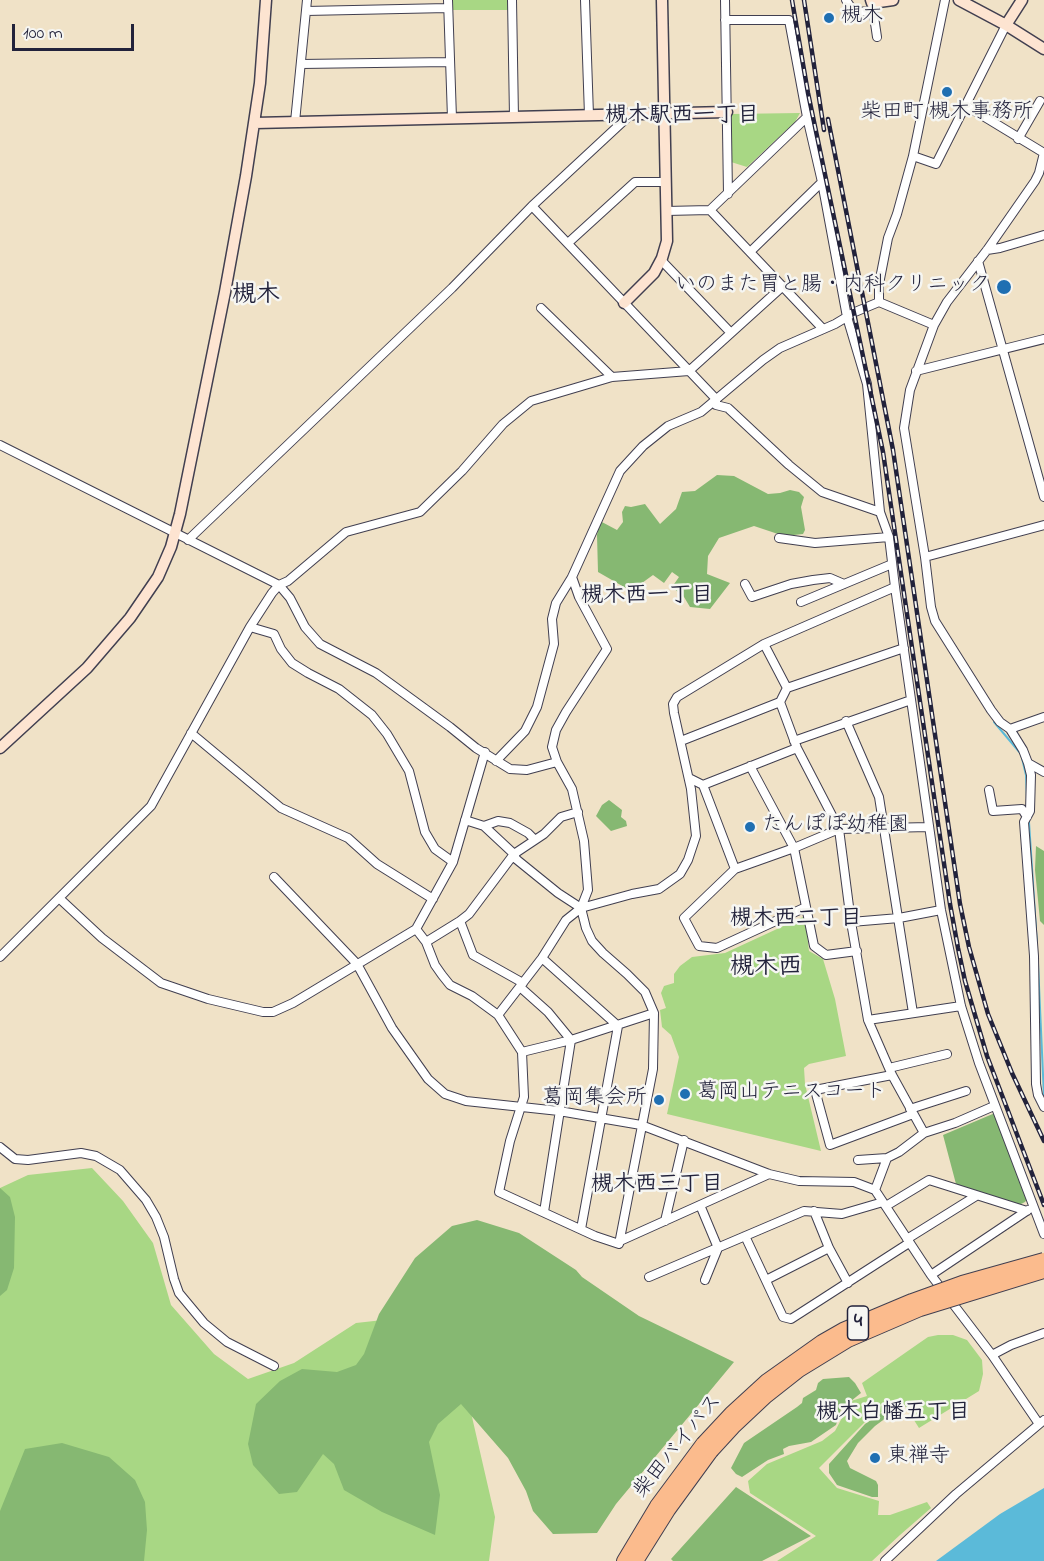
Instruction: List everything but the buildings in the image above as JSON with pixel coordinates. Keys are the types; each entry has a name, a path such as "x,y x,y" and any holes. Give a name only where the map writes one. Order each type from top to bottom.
{"highway":[{"name":"柴田バイパス","path":"636,1561 731,1414 767,1381 803,1354 843,1330 922,1297 1044,1260"},
{"name":"柴田バイパス","path":"624,1561 657,1506 707,1448 799,1370 848,1341 920,1309 1044,1271"}],"street":[{"path":"0,748 87,668 130,618 158,577 175,534 225,292 255,123 266,0"},
{"path":"294,122 307,0"},
{"path":"512,0 514,117"},
{"path":"585,0 589,115"},
{"path":"624,303 654,273 667,241 662,0"},
{"path":"724,0 728,194"},
{"path":"846,0 854,12 861,13 872,5 893,0"},
{"path":"879,302 879,284 888,238 913,156 945,0"},
{"path":"959,0 1006,25 1044,50"},
{"path":"913,156 936,164 1006,25 1022,0"},
{"path":"306,11 448,4 452,118"},
{"path":"872,5 877,37"},
{"path":"725,20 789,20 847,317 867,384 880,513 889,537 940,910 961,1006 994,1106 1044,1234"},
{"path":"301,64 449,62"},
{"path":"1018,139 1040,101"},
{"path":"965,105 1044,153 1039,173 987,250 947,302 934,325 916,371 906,408 904,428 931,607 936,621 986,703 1023,750 1031,775 1030,811 1024,822 1034,956 1036,1084 1044,1107"},
{"path":"255,123 727,112"},
{"path":"188,540 452,288 532,206 630,115"},
{"path":"666,211 710,210 807,117"},
{"path":"568,243 635,182 666,182"},
{"path":"750,252 822,182"},
{"path":"532,206 716,399 716,405 728,408 789,465 822,492 880,513"},
{"path":"710,210 822,329"},
{"path":"987,250 1044,235"},
{"path":"661,260 731,333"},
{"path":"978,261 1044,496"},
{"path":"0,957 151,806 250,627 279,585 288,581 346,532 420,512 462,471 503,424 527,404 564,390 612,377 689,371 783,286"},
{"path":"496,761 525,731 537,707 554,644 552,619 555,603 572,577 620,471 660,431 701,412 780,348 879,302 934,325"},
{"path":"541,308 612,377"},
{"path":"916,371 1044,339"},
{"path":"0,445 279,585 290,598 305,627 320,644 376,673 406,693 476,748 510,769 527,770 557,762"},
{"path":"925,557 1044,525"},
{"path":"779,538 815,543 889,537"},
{"path":"801,602 892,564"},
{"path":"572,577 579,597 607,649 556,730 552,747 557,762 572,789 584,841 588,890 581,908 592,940 645,992 654,1013 653,1069 620,1241"},
{"path":"745,584 752,597 791,584 830,578 844,584"},
{"path":"498,1015 542,958 566,920 581,908 659,889 680,874 688,860 696,836 689,778 673,704 677,697 764,644 895,586"},
{"path":"250,627 273,634 292,663 323,682 339,688 372,715 387,734 409,771 425,832 435,849 453,862"},
{"path":"764,644 787,687"},
{"path":"681,741 780,702 787,687 904,648"},
{"path":"689,778 703,784 750,766 846,721 910,700"},
{"path":"780,702 796,744 839,829 851,922 868,1020 891,1071 924,1133"},
{"path":"1005,729 1044,717"},
{"path":"846,721 879,797 913,1013"},
{"path":"191,733 281,808 348,838 377,864 433,899"},
{"path":"59,898 102,938 142,971 161,983 208,999 262,1012 273,1012 293,1004 416,928 453,862 485,752"},
{"path":"1028,763 1044,771"},
{"path":"750,766 794,848 814,946 826,955 857,951"},
{"path":"703,784 735,868"},
{"path":"989,790 993,811 1022,809 1027,817"},
{"path":"426,942 469,914 514,854 544,834 561,817 578,812"},
{"path":"465,820 484,826 514,854 516,859 558,893 581,908"},
{"path":"484,826 498,821 510,823 528,833 534,840"},
{"path":"806,907 717,948 699,946 684,918 735,868 794,848 839,829 929,827"},
{"path":"274,877 357,964 392,1028 428,1079 445,1094 466,1101 559,1111 601,1120 641,1125 769,1174 799,1181 854,1182 875,1190 931,1275 1042,1422 956,1494 885,1561"},
{"path":"851,922 899,918 940,910"},
{"path":"460,921 473,955 521,985 572,1040"},
{"path":"416,928 426,942 435,964 450,985 462,990 498,1015 522,1052 524,1097 510,1141 499,1192 619,1244 620,1241 769,1174"},
{"path":"542,958 618,1026"},
{"path":"868,1020 961,1006"},
{"path":"522,1052 572,1040 654,1013"},
{"path":"581,1229 618,1026"},
{"path":"544,1212 572,1040"},
{"path":"947,1054 815,1090 830,1145 966,1091"},
{"path":"858,1160 886,1158 924,1133 955,1123 994,1106"},
{"path":"665,1221 684,1140"},
{"path":"0,1147 15,1159 28,1160 81,1153 96,1156 120,1170 146,1200 156,1217 180,1293 204,1323 227,1342 274,1366"},
{"path":"875,1190 886,1158"},
{"path":"649,1277 804,1211 842,1214 884,1204 929,1180 1027,1211"},
{"path":"745,1236 783,1317 791,1319 976,1196"},
{"path":"700,1205 718,1248 705,1280"},
{"path":"931,1275 1034,1206"},
{"path":"814,1211 829,1248 848,1283"},
{"path":"766,1280 829,1248"},
{"path":"992,1355 1011,1345 1044,1333"}],"green space":[{"path":"452,0 508,0 508,10 452,10"},
{"path":"800,113 795,122 747,167 731,162 731,114"},
{"path":"717,475 734,476 768,494 790,490 799,492 804,497 801,507 805,530 803,534 784,536 754,526 719,538 708,556 707,574 730,583 710,609 690,607 684,597 672,587 679,577 672,572 664,583 653,575 631,591 598,572 597,535 600,521 617,530 623,522 622,512 625,506 645,504 660,524 676,509 682,492 695,491"},
{"path":"609,800 622,810 621,817 626,821 627,826 611,831 596,816 602,805"},
{"path":"1036,846 1044,851 1044,925 1040,921 1035,870"},
{"path":"803,917 809,951 823,959 835,999 846,1056 809,1064 804,1068 805,1084 821,1151 667,1114 679,1057 671,1035 662,1027 660,1010 666,1008 661,993 664,986 674,983 674,974 692,957 725,953"},
{"path":"995,1113 1028,1198 1017,1206 956,1184 943,1135"},
{"path":"92,1168 123,1201 153,1243 171,1305 214,1354 248,1379 294,1363 356,1323 428,1315 458,1356 495,1517 489,1561 0,1561 0,1188 28,1175"},
{"path":"0,1188 10,1197 15,1217 14,1268 7,1290 0,1296"},
{"path":"477,1220 519,1233 576,1270 582,1277 639,1316 734,1362 616,1504 597,1533 553,1534 533,1511 526,1491 508,1458 461,1404 438,1424 429,1442 440,1495 435,1535 382,1512 344,1490 334,1464 323,1454 297,1492 279,1494 253,1465 248,1444 256,1404 280,1381 302,1369 337,1372 356,1365 364,1354 379,1314 415,1258 452,1226"},
{"path":"953,1335 967,1340 982,1360 983,1374 979,1391 919,1428 900,1398 875,1417 867,1420 819,1468 837,1488 879,1501 878,1515 890,1515 927,1502 931,1508 872,1561 777,1561 816,1536 750,1493 748,1481 767,1464 822,1441 835,1431 851,1401 867,1396 862,1383 928,1337"},
{"path":"849,1377 861,1393 841,1409 836,1425 811,1442 783,1449 784,1454 768,1460 742,1477 731,1468 744,1443 802,1403 803,1398 816,1390 818,1383 823,1379"},
{"path":"897,1402 900,1404 894,1412 858,1443 847,1461 850,1468 876,1481 878,1497 837,1485 829,1473 829,1464 865,1424"},
{"path":"62,1443 109,1457 135,1480 145,1502 147,1530 144,1561 0,1561 0,1511 25,1449"},
{"path":"736,1487 811,1536 762,1561 673,1561 671,1559"}],"water":[{"path":"1044,1488 1044,1561 936,1561 1000,1514"}],"waterway":[{"path":"994,722 1021,754 1026,775 1027,799"},
{"path":"1029,822 1037,945"},
{"path":"1038,963 1044,1097"}],"railway":[{"path":"792,0 808,93 883,452 958,948 987,1056 1044,1205"},
{"path":"804,0 824,130"},
{"path":"828,119 893,450 960,904 969,947 988,1014 1012,1073 1044,1141"}],"place":[{"name":"槻木","path":"829,18"},
{"name":"柴田町 槻木事務所","path":"947,92"},
{"name":"いのまた胃と腸・内科クリニック","path":"1004,287"},
{"name":"たんぽぽ幼稚園","path":"750,827"},
{"name":"葛岡山テニスコート","path":"685,1094"},
{"name":"葛岡集会所","path":"659,1100"},
{"name":"東禅寺","path":"875,1458"}],"district":[{"name":"槻木駅西一丁目","path":"682,117"},
{"name":"槻木","path":"256,297"},
{"name":"槻木西一丁目","path":"647,597"},
{"name":"槻木西二丁目","path":"796,920"},
{"name":"槻木西","path":"766,969"},
{"name":"槻木西三丁目","path":"657,1186"},
{"name":"槻木白幡五丁目","path":"893,1414"}]}
